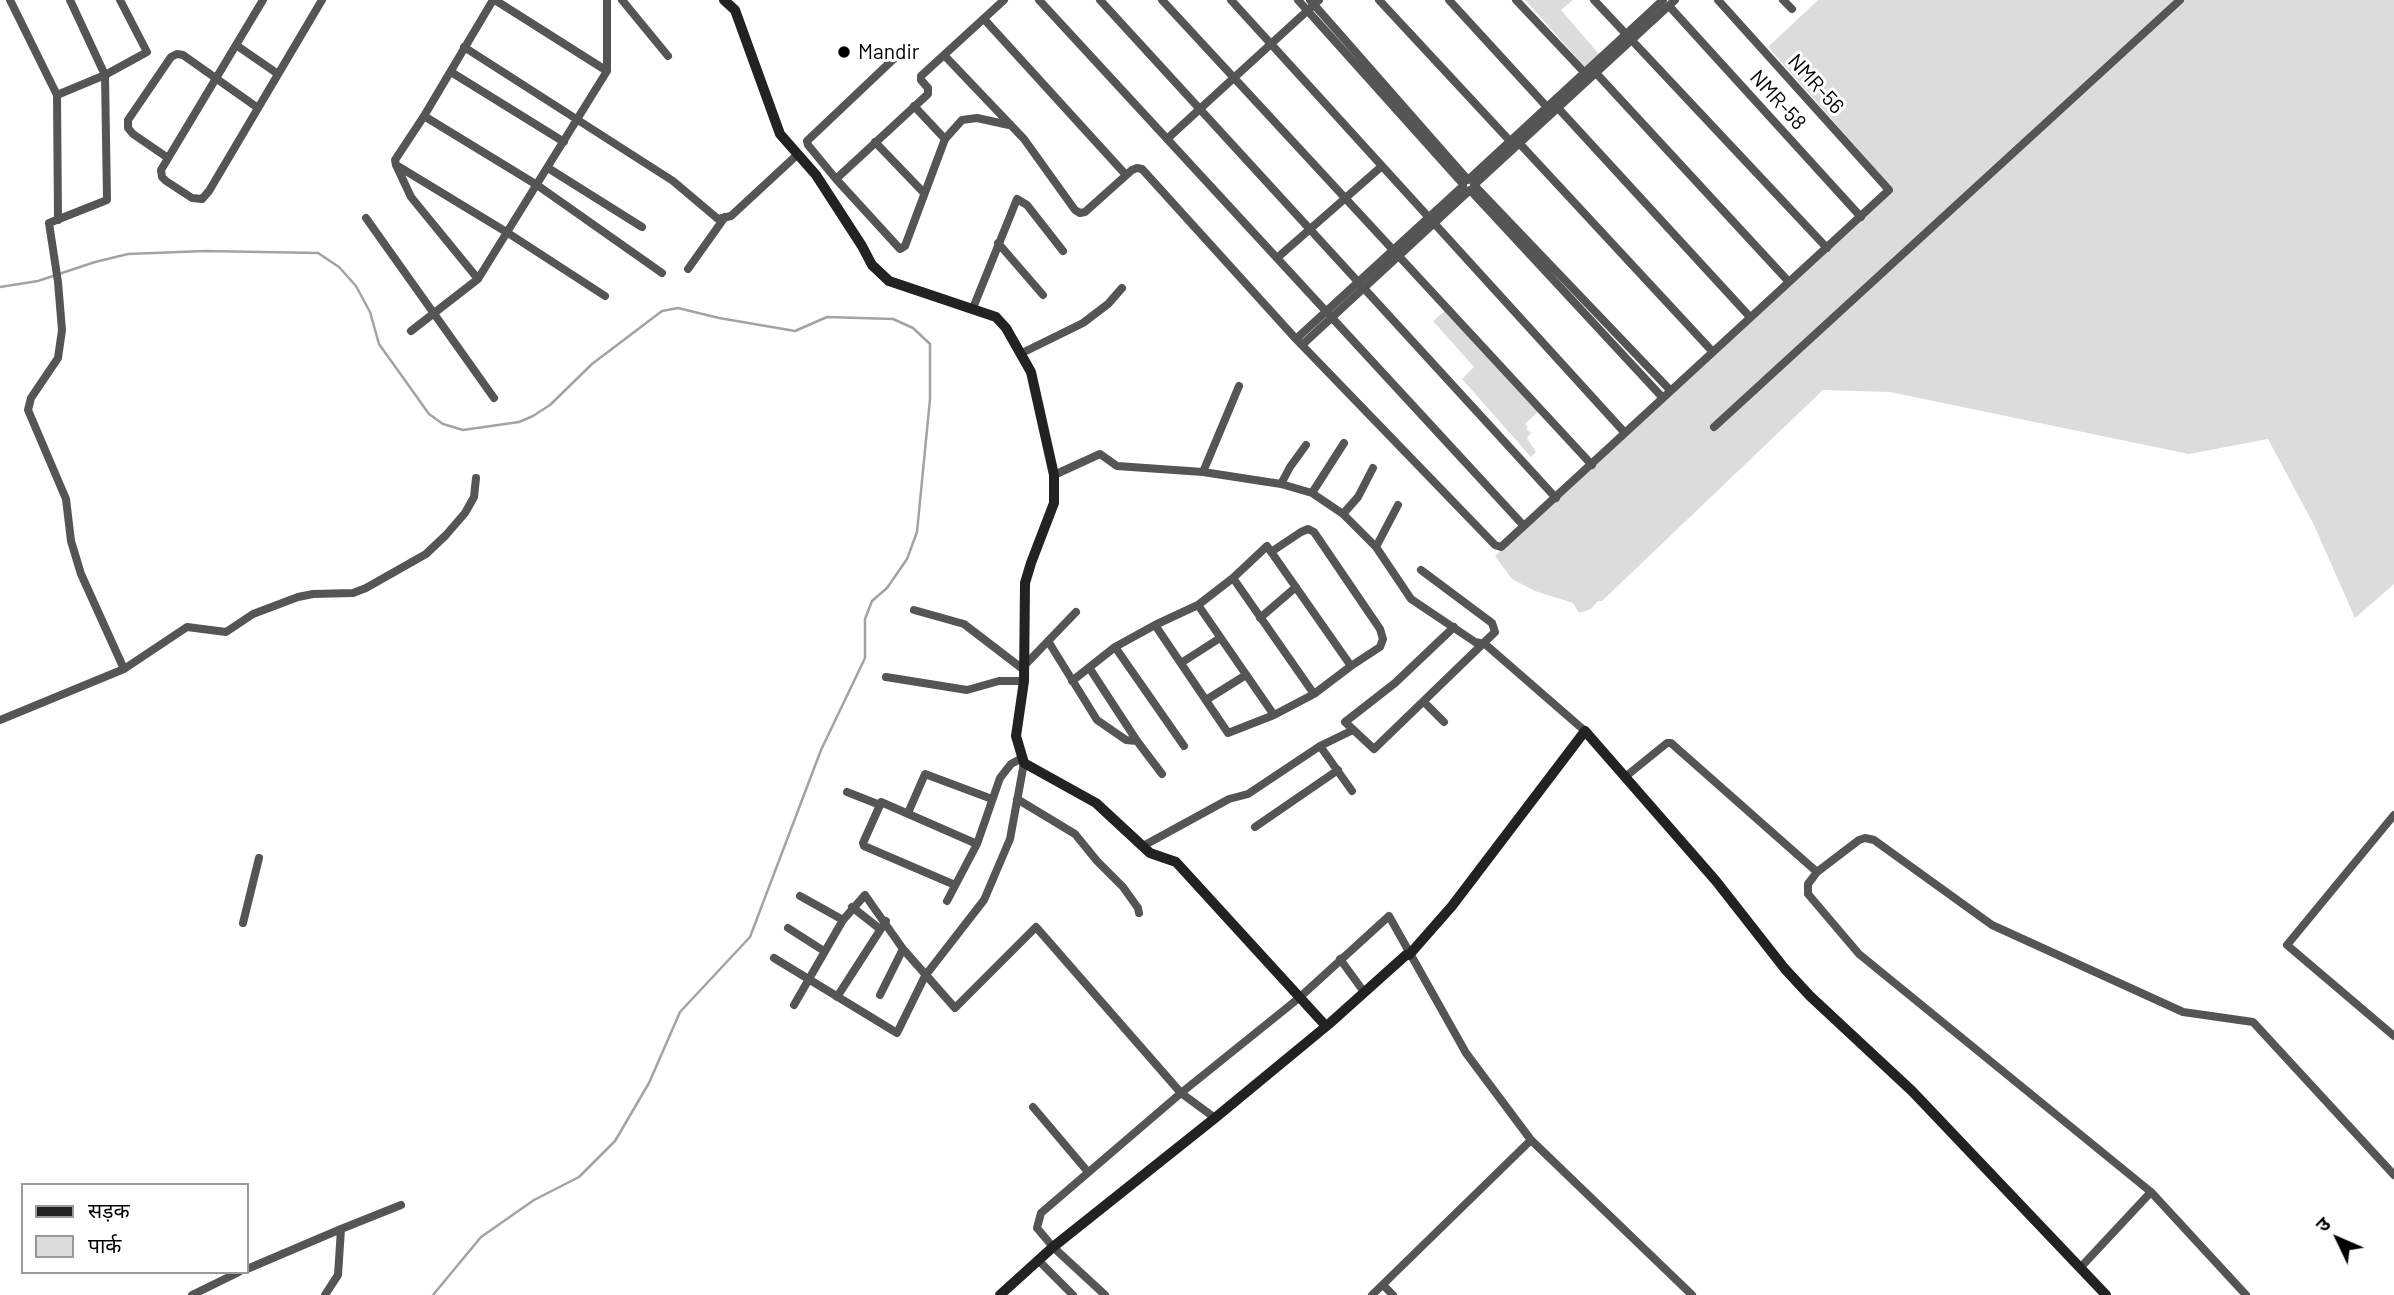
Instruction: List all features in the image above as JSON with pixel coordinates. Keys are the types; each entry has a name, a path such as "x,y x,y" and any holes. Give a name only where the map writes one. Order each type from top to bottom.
{"street":[{"path":"10,0 57,95 58,220"},
{"path":"70,0 106,75 107,200 49,223 62,330 58,358 31,398 29,410 66,499 71,541 81,573 124,669"},
{"path":"57,95 106,75 147,52 120,0"},
{"path":"263,0 161,170 162,177 192,198 202,199 209,191 322,0"},
{"path":"478,279 411,197 395,160 464,47 494,0 607,71"},
{"path":"622,0 668,55"},
{"path":"724,0 734,10 780,134 816,175 878,272 889,281 996,317 1022,353 1031,372 1054,475 1054,503 1025,583 1024,672 1016,736 1023,761 1017,799 1010,839 984,901 925,976 897,1033 774,958"},
{"path":"836,179 929,91 921,76 1004,0"},
{"path":"1039,0 1524,526"},
{"path":"1100,0 1556,498"},
{"path":"1162,0 1592,465"},
{"path":"1231,0 1625,433"},
{"path":"1298,0 1313,4 1468,185 1662,398"},
{"path":"1379,0 1510,141"},
{"path":"1449,0 1547,107"},
{"path":"1516,0 1584,72"},
{"path":"1594,0 1827,248"},
{"name":"NMR-56","path":"1718,0 1889,190 1861,217"},
{"path":"1783,0 1791,9"},
{"path":"1714,427 2180,0"},
{"path":"411,331 478,279 607,71 605,2"},
{"path":"1468,185 1520,144 1596,73 1664,2"},
{"name":"NMR-58","path":"1664,2 1861,217"},
{"path":"1167,139 1313,4"},
{"path":"984,19 1126,175"},
{"path":"1299,342 1468,185 1510,141 1584,72 1629,37"},
{"path":"236,45 278,74"},
{"path":"464,47 673,181 718,219 731,216 798,154"},
{"path":"901,52 807,141 836,179 900,249 905,246 945,139 962,120 977,118 1010,125"},
{"path":"168,158 133,134 128,128 128,120 171,57 177,54 258,108"},
{"path":"944,55 1024,139 1080,213 1085,212 1126,175 1137,168 1142,169 1299,342 1495,545 1501,547 1861,217"},
{"path":"451,72 564,142"},
{"path":"1596,73 1789,282"},
{"path":"914,106 945,139"},
{"path":"1558,108 1750,317"},
{"path":"424,116 537,185 662,273"},
{"path":"875,142 925,193"},
{"path":"1520,144 1712,351"},
{"path":"396,165 605,296"},
{"path":"1277,258 1382,166"},
{"path":"548,168 642,227"},
{"path":"1468,185 1670,390"},
{"path":"973,308 1017,199 1027,205 1063,251"},
{"path":"688,270 725,217"},
{"path":"366,218 494,398"},
{"path":"998,243 1043,295"},
{"path":"1022,353 1083,323 1108,304 1122,288"},
{"path":"1203,472 1239,386"},
{"path":"1312,494 1344,443"},
{"path":"1281,484 1306,445"},
{"path":"1054,475 1100,454 1117,466 1203,472 1281,484 1312,494 1343,514 1376,547 1411,599 1475,642 1485,644 1585,731 1716,881 1785,969 1810,996 1912,1091 2106,1295"},
{"path":"1343,514 1358,496 1373,468"},
{"path":"0,720 124,669 187,627 226,632 253,614 298,597 353,593 366,588 426,554 446,535 465,513 474,497 476,478"},
{"path":"1376,547 1398,505"},
{"path":"1155,625 1228,733 1273,715 1314,694 1380,647 1383,639 1380,629 1314,532 1308,529 1301,532 1271,552"},
{"path":"1072,681 1115,647 1198,605 1233,578 1266,546 1351,666"},
{"path":"1421,570 1492,623 1496,632 1374,749 1345,722 1395,683 1454,627"},
{"path":"1233,578 1314,694"},
{"path":"1260,618 1296,587"},
{"path":"1198,605 1273,715"},
{"path":"914,610 968,626 1024,672"},
{"path":"886,677 967,690 999,681 1024,672 1048,641 1076,612"},
{"path":"1181,663 1220,638"},
{"path":"1048,641 1097,720 1126,740 1137,741"},
{"path":"1115,647 1184,746"},
{"path":"1090,669 1162,774"},
{"path":"1206,700 1246,675"},
{"path":"1423,702 1444,722"},
{"path":"1143,846 1229,799 1248,794 1320,747 1353,730"},
{"path":"1000,1295 1053,1247 1215,1118 1409,955 1452,906 1585,731"},
{"path":"1625,777 1667,743 1671,743 1817,872"},
{"path":"1320,747 1352,791"},
{"path":"947,901 977,844 1000,778 1011,764 1023,761 1096,803 1150,853 1175,862 1325,1025"},
{"path":"1255,827 1338,770"},
{"path":"908,813 925,774 992,799"},
{"path":"847,792 880,805"},
{"path":"1017,799 1075,834 1123,887 1139,913"},
{"path":"955,885 864,846 881,802 977,844"},
{"path":"2394,815 2287,945 2394,1036"},
{"path":"2246,1295 2151,1192 1859,954 1808,894 1808,884 1817,872 1859,840 1874,840 1992,925 2183,1012 2253,1022 2394,1175"},
{"path":"243,923 259,858"},
{"path":"794,1005 843,920 865,895 883,925 955,1008 1036,927 1181,1093 1215,1118"},
{"path":"800,896 843,920"},
{"path":"852,907 883,925"},
{"path":"1105,1295 1053,1247 1037,1228 1041,1213 1181,1093 1299,998 1389,916 1466,1053 1531,1140 1692,1295"},
{"path":"837,997 883,925"},
{"path":"788,928 824,951"},
{"path":"880,995 903,949"},
{"path":"1340,959 1364,992"},
{"path":"1033,1107 1088,1171"},
{"path":"1372,1295 1531,1140"},
{"path":"2080,1268 2151,1192"},
{"path":"248,1269 401,1205"},
{"path":"325,1295 338,1275 341,1229"},
{"path":"1038,1260 1073,1295"},
{"path":"192,1295 235,1274"},
{"path":"1383,1285 1393,1295"}],"green space":[{"path":"1525,0 1573,0 1561,10 1599,54 1585,67"},
{"path":"1818,0 2394,0 2394,584 2355,618 2314,525 2268,439 2189,454 1890,392 1823,390 1591,609 1579,613 1573,603 1535,591 1512,579 1495,556 1894,190 1768,47"},
{"path":"1446,310 1539,411 1525,424 1531,433 1527,438 1536,452 1531,457 1462,379 1474,367 1433,321"}],"waterway":[{"path":"0,287 38,281 128,254 205,251 318,253 339,267 356,286 370,312 379,344 429,414 443,424 463,430 519,422 533,416 550,405 592,364 662,311 678,308 795,331 827,317 893,319 913,328 930,344 930,399 917,532 907,559 887,588 872,601 865,619 865,658 821,750 750,937 680,1012 649,1083 615,1141 579,1177 534,1200 481,1237 433,1295"}],"place":[{"name":"Mandir","path":"844,52"}]}
